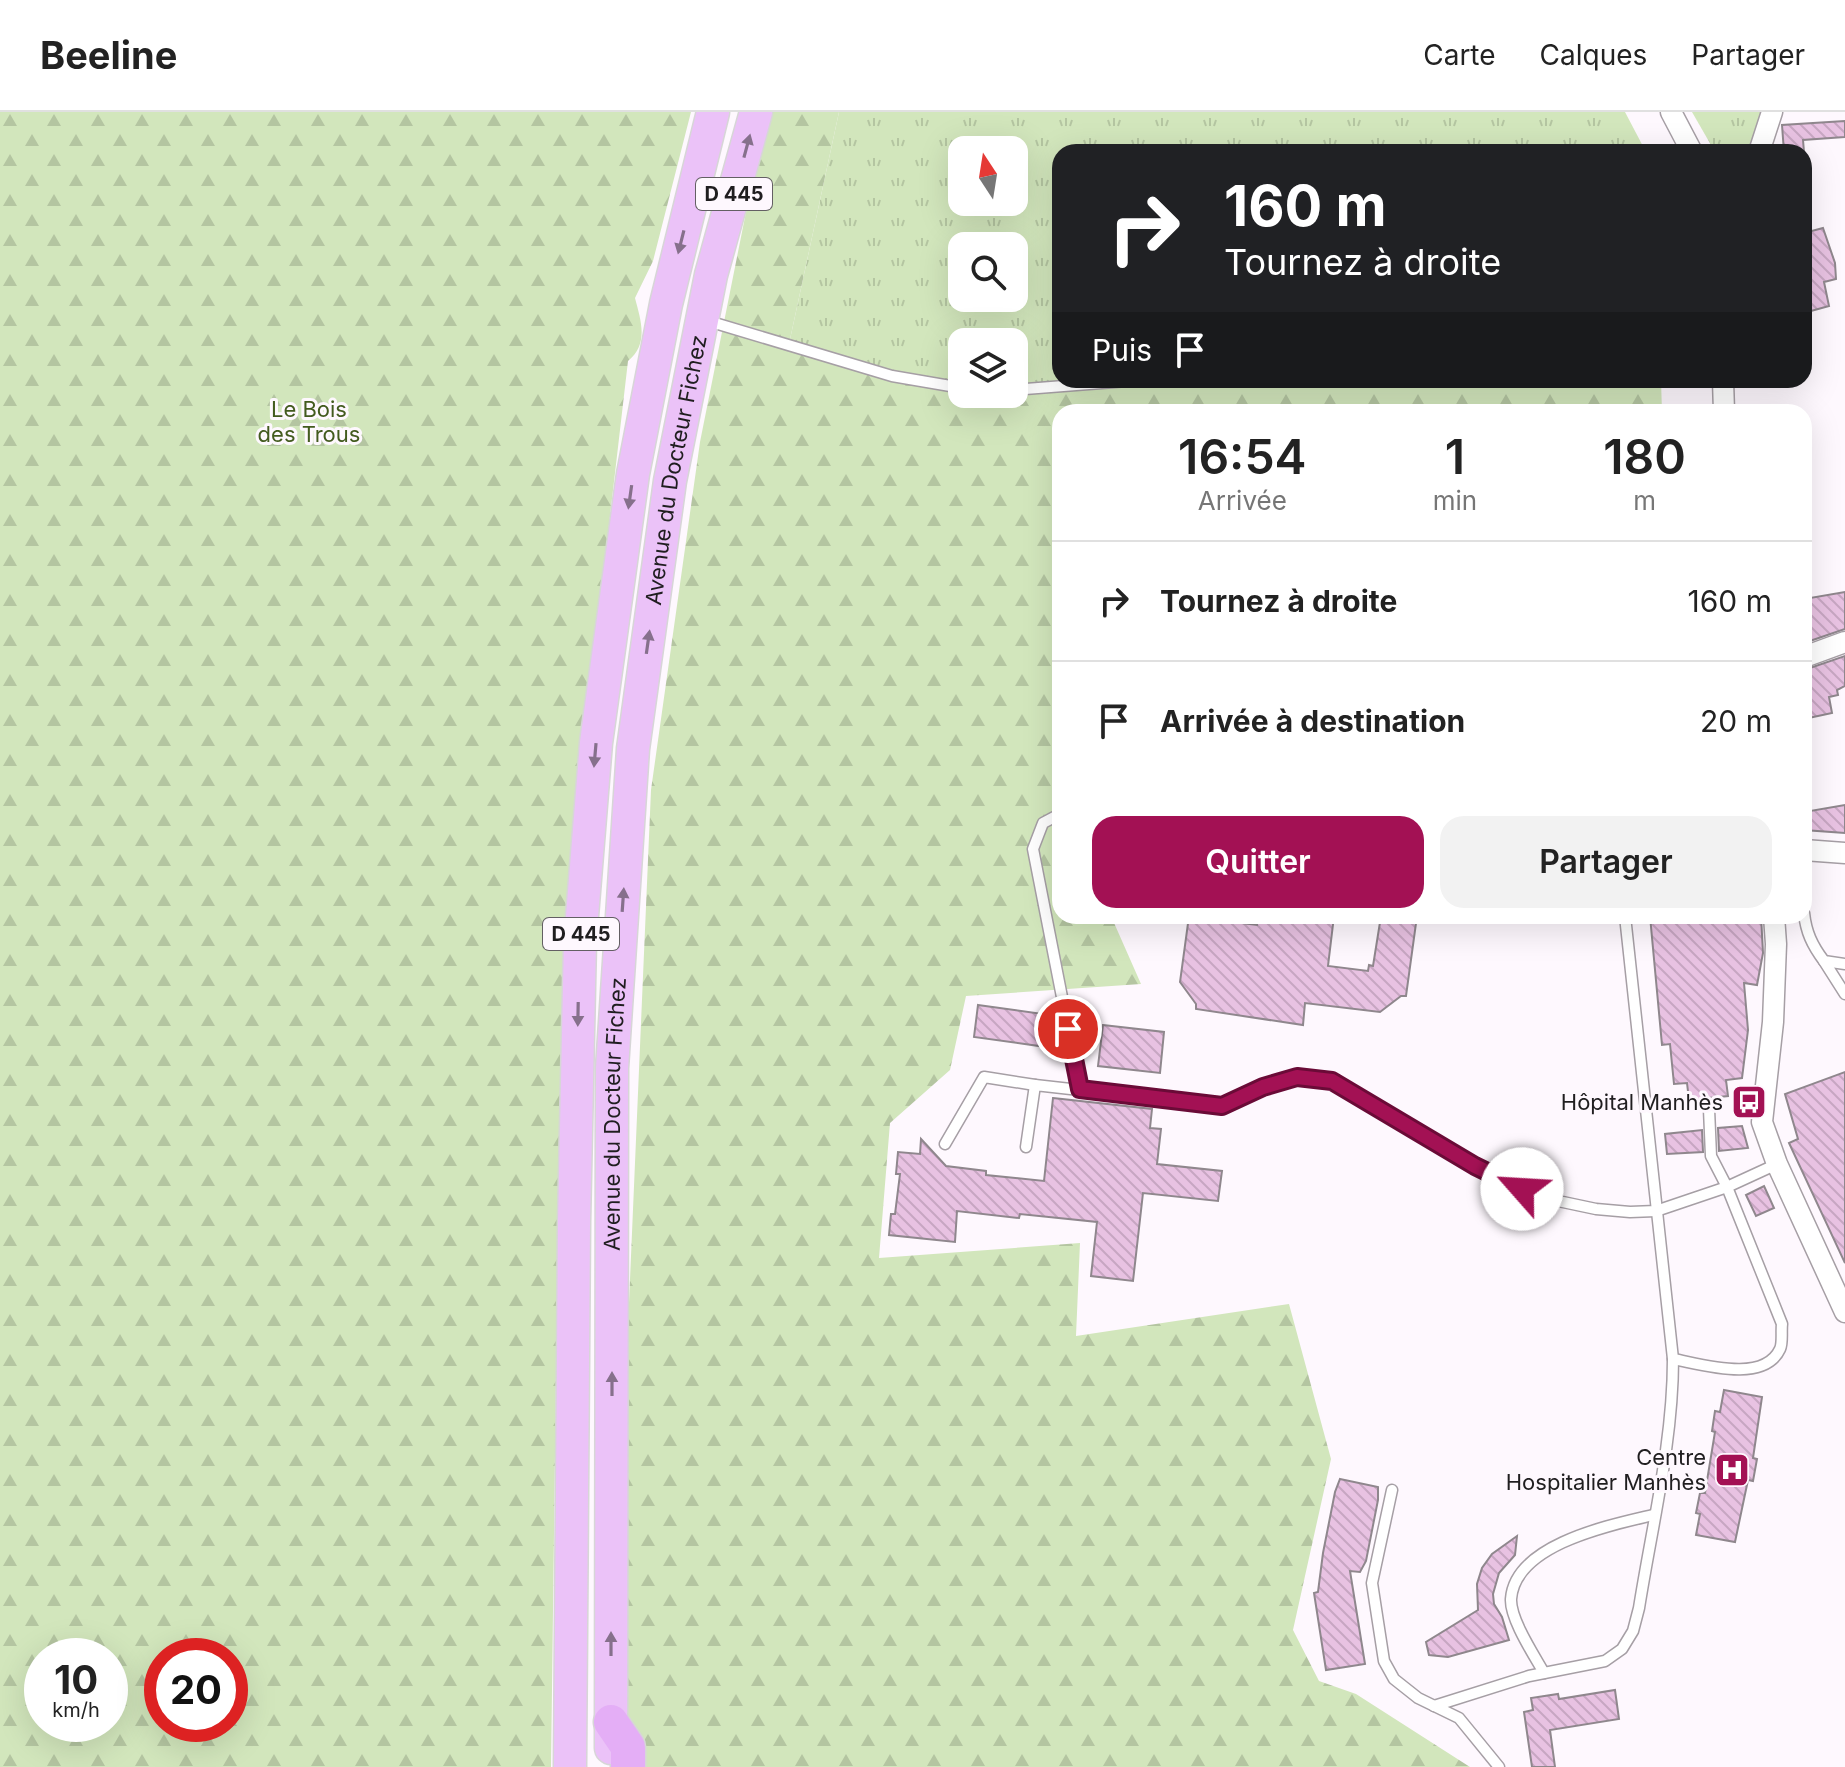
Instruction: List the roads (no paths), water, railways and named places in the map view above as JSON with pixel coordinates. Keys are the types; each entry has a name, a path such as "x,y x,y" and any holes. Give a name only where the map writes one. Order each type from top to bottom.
{"highway":[{"path":"611,1722 628,1747 628,1767"}],"main road":[{"name":"D 445","path":"570,1767 574,1223 580,941 596,743 633,474 666,304 713,112"},
{"name":"Avenue du Docteur Fichez","path":"611,1722 612,1068 633,749 670,481 711,275 756,112"},
{"name":"D 445","path":"611,1722 611,1767"}],"street":[{"path":"1671,112 1688,144"},
{"path":"1762,144 1772,112"},
{"path":"1812,654 1845,642"},
{"path":"1812,851 1845,853"},
{"path":"1775,924 1773,1022 1762,1122 1777,1164 1845,1312"}],"lane":[{"path":"702,319 892,376 948,386"},
{"path":"1028,389 1052,387"},
{"path":"1052,818 1043,823 1033,849 1080,1089"},
{"path":"1434,1706 1544,1673 1605,1661 1622,1649 1633,1631 1639,1608 1671,1399 1673,1359 1626,924"},
{"path":"1806,924 1813,947 1845,994"},
{"path":"1824,961 1845,964"},
{"path":"945,1144 984,1077 1222,1106 1263,1087 1297,1077 1332,1081 1475,1166 1544,1198 1596,1209 1656,1211 1727,1187 1777,1164"},
{"path":"1026,1147 1035,1085"},
{"path":"1673,1359 1734,1371 1770,1361 1780,1349 1782,1324 1727,1187 1711,1156 1709,1109"},
{"path":"1392,1490 1372,1583 1384,1661 1394,1679 1418,1698 1459,1718 1499,1767"},
{"path":"1544,1673 1523,1635 1510,1602 1515,1580 1536,1557 1571,1540 1595,1529 1653,1515"}],"place":[{"name":"Hôpital Manhès","path":"1749,1102"},
{"name":"Centre Hospitalier Manhès","path":"1732,1470"}],"park label":[{"name":"Le Bois des Trous","path":"309,422"}]}
